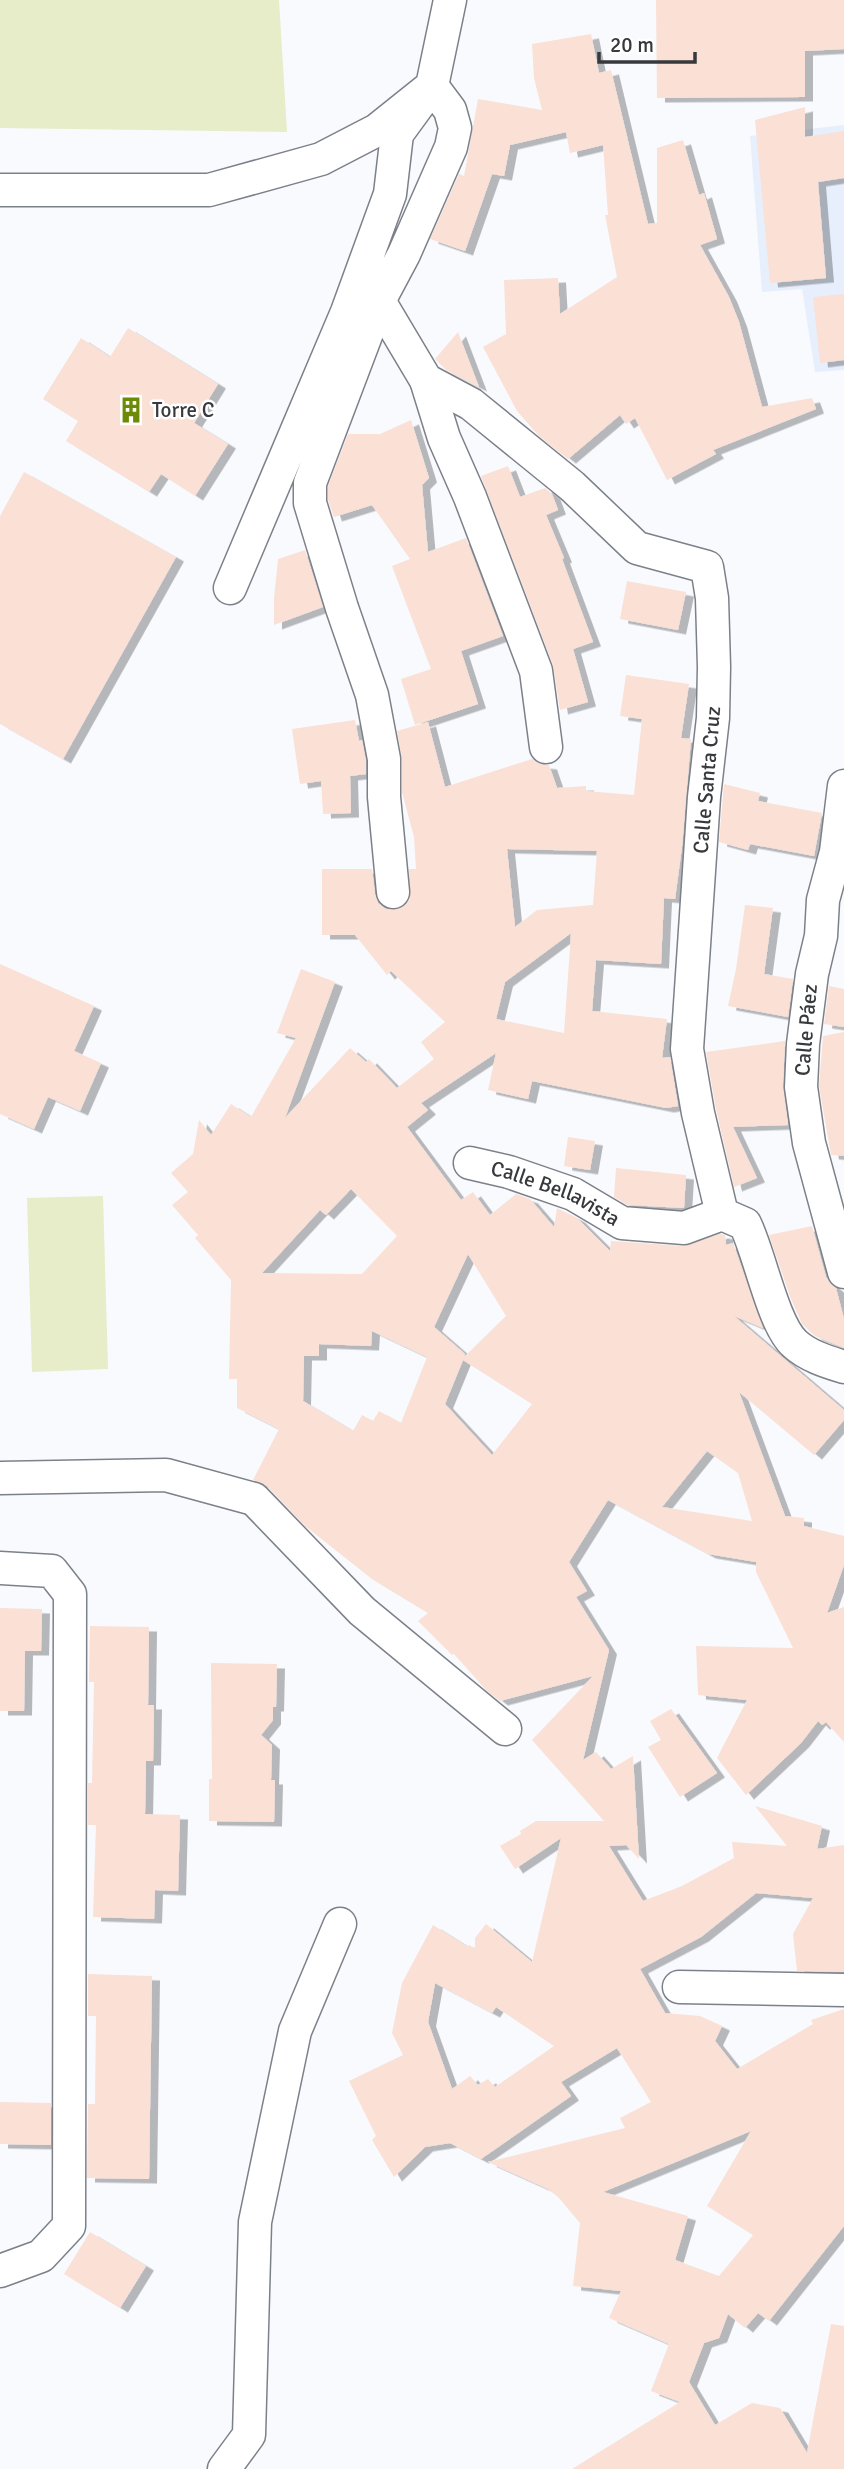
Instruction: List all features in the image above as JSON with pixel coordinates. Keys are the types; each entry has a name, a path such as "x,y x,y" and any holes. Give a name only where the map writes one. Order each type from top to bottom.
{"street":[{"path":"230,588 346,312 386,206 390,194 397,134 432,86 450,0"},
{"path":"0,190 209,190 321,159 377,130 432,86"},
{"path":"393,892 384,797 384,759 372,695 310,503 310,483 379,301 404,254 451,147 455,128 450,110 432,86"},
{"path":"379,301 426,380 444,438 470,497 536,671 546,747"},
{"name":"Calle Santa Cruz","path":"426,380 471,404 572,486 637,548 707,567 712,598 715,667 713,718 704,797 687,1049 698,1114 722,1214"},
{"name":"Calle Páez","path":"844,786 836,852 823,900 821,936 812,974 803,1044 801,1087 809,1143 844,1272"},
{"name":"Calle Bellavista","path":"470,1163 509,1172 573,1194 622,1223 684,1228 722,1214"},
{"path":"722,1214 746,1224 777,1315 794,1343 825,1362 844,1367"},
{"path":"0,1478 166,1475 254,1499 362,1611 505,1729"},
{"path":"0,1568 52,1571 70,1594 69,2226 41,2256 0,2271"},
{"path":"225,2469 249,2435 255,2222 295,2031 340,1924"},
{"path":"679,1987 844,1990"}],"shaded area":[{"path":"844,125 844,370 815,372 802,289 762,292 750,136"}],"green space":[{"path":"0,0 279,0 287,132 0,128"},
{"path":"103,1196 108,1369 32,1372 27,1198"}],"building":[{"path":"656,0 844,0 844,49 805,51 805,97 657,98"},
{"path":"591,34 599,73 611,70 648,224 657,223 657,148 683,140 699,195 704,193 717,239 700,245 729,297 739,322 762,407 812,398 816,409 713,450 716,454 667,480 635,418 626,424 620,415 568,459 539,436 517,411 483,347 506,334 504,280 558,278 560,314 617,277 605,215 608,215 603,145 570,153 566,132 510,145 504,176 492,174 465,251 430,239 459,174 464,176 478,99 542,110 534,78 532,44"},
{"path":"805,107 805,137 844,131 844,178 818,182 826,278 770,283 755,120"},
{"path":"844,294 844,360 820,363 813,297"},
{"name":"Torre C","path":"128,328 218,384 194,423 228,444 195,496 161,474 149,492 66,441 78,421 43,399 81,338 110,357"},
{"path":"458,332 479,387 446,370 435,359"},
{"path":"411,420 429,478 422,485 428,552 466,538 503,636 461,651 478,704 415,725 401,679 431,669 392,566 410,559 372,505 334,517 328,500 328,486 348,434 380,434"},
{"path":"508,466 520,497 545,488 552,494 558,510 546,515 593,642 573,649 588,702 560,710 553,665 481,476"},
{"path":"24,472 176,557 63,759 0,724 0,516"},
{"path":"305,550 323,607 274,625 278,559"},
{"path":"627,581 686,592 678,630 620,619"},
{"path":"626,675 689,684 681,738 691,739 682,847 675,899 664,898 661,964 596,960 592,1011 667,1019 662,1058 670,1057 678,1106 666,1108 532,1081 528,1099 488,1090 496,1053 421,1103 428,1110 407,1127 461,1200 473,1192 490,1215 516,1194 530,1199 554,1227 557,1208 577,1218 610,1251 611,1241 683,1246 720,1234 725,1235 726,1245 733,1243 763,1328 734,1316 844,1410 844,1420 814,1455 739,1392 785,1516 804,1518 804,1526 844,1536 844,1565 827,1613 844,1607 844,1742 826,1722 822,1725 818,1721 801,1743 746,1795 717,1758 747,1700 698,1695 696,1646 793,1648 756,1572 756,1562 708,1554 608,1500 569,1562 587,1591 576,1597 609,1650 583,1760 596,1752 611,1769 633,1756 639,1859 626,1845 609,1846 643,1901 682,1886 734,1858 732,1842 787,1846 755,1806 822,1826 817,1849 844,1845 844,1972 797,1971 793,1934 813,1898 756,1893 701,1937 640,1969 665,2013 700,2016 722,2026 715,2041 737,2069 813,2024 811,2020 844,2009 844,2226 769,2321 758,2313 745,2328 728,2314 719,2338 704,2343 689,2382 715,2425 752,2403 780,2408 807,2453 831,2324 844,2326 844,2469 572,2469 680,2402 651,2391 669,2344 609,2318 621,2291 573,2286 580,2223 548,2189 488,2162 625,2128 620,2118 651,2102 617,2048 561,2082 571,2096 481,2159 450,2143 425,2147 394,2177 372,2140 376,2136 349,2081 403,2055 392,2033 402,1983 433,1925 468,1947 469,1945 475,1948 475,1938 486,1924 532,1962 561,1838 515,1869 500,1846 521,1834 520,1831 536,1821 604,1821 532,1740 593,1676 500,1701 418,1621 428,1613 372,1579 305,1526 267,1486 253,1480 279,1429 237,1408 237,1379 229,1379 231,1280 195,1238 198,1235 172,1205 188,1192 171,1173 193,1154 199,1120 211,1135 231,1104 251,1117 296,1038 277,1033 301,969 335,982 285,1118 350,1048 366,1062 369,1059 397,1088 434,1059 421,1042 445,1022 391,971 387,975 355,935 322,935 322,869 372,869 378,903 386,909 403,907 410,899 409,869 416,869 414,837 402,792 402,759 397,731 428,722 445,787 532,759 549,765 557,788 586,786 586,791 634,795 642,719 620,716","holes":["507,849 597,851 593,905 537,910 515,927","571,933 564,1033 496,1019 505,982","351,1189 397,1236 362,1274 262,1273 320,1210 326,1215","468,1254 506,1316 464,1357 465,1354 434,1327","372,1331 427,1357 401,1423 379,1411 373,1421 362,1415 353,1431 303,1401 304,1356 319,1356 319,1344 371,1346","463,1360 532,1404 492,1455 445,1404","707,1451 738,1473 752,1521 662,1507","435,1983 492,2013 496,2007 554,2046 495,2087 488,2079 478,2085 470,2076 452,2089 428,2022","751,2131 707,2206 753,2235 719,2276 675,2260 688,2216 603,2192"]},
{"path":"355,720 359,741 362,740 366,774 350,776 351,813 323,814 321,781 300,784 292,729"},
{"path":"724,784 760,793 758,801 822,813 814,856 750,844 748,850 719,842"},
{"path":"745,905 773,908 764,974 793,979 788,1017 728,1006"},
{"path":"0,964 94,1006 74,1051 101,1063 80,1111 48,1097 34,1129 0,1114"},
{"path":"829,986 844,989 844,1027 824,1024"},
{"path":"844,1032 844,1156 831,1155 819,1086 823,1036"},
{"path":"785,1041 783,1086 788,1125 733,1127 757,1178 734,1187 706,1052"},
{"path":"568,1137 595,1141 590,1170 564,1166"},
{"path":"616,1168 686,1175 684,1208 628,1205 614,1197"},
{"path":"812,1226 826,1277 836,1288 844,1319 844,1348 815,1336 802,1324 769,1235"},
{"path":"0,1608 42,1609 41,1651 25,1651 24,1711 0,1711"},
{"path":"90,1626 149,1627 148,1705 154,1705 153,1761 146,1761 145,1814 180,1815 178,1891 155,1890 154,1919 93,1917 96,1825 88,1825 88,1783 92,1783 94,1682 89,1682"},
{"path":"211,1663 277,1664 276,1707 273,1707 273,1720 261,1735 272,1745 274,1822 209,1821 209,1779 212,1779"},
{"path":"671,1709 717,1773 680,1797 648,1747 661,1740 650,1721"},
{"path":"88,1974 152,1976 149,2179 87,2178 88,2104 95,2104 96,2016 88,2016"},
{"path":"0,2102 51,2103 51,2145 0,2144"},
{"path":"90,2232 146,2266 120,2308 64,2274"}],"place":[{"name":"Torre C","path":"131,410"}]}
